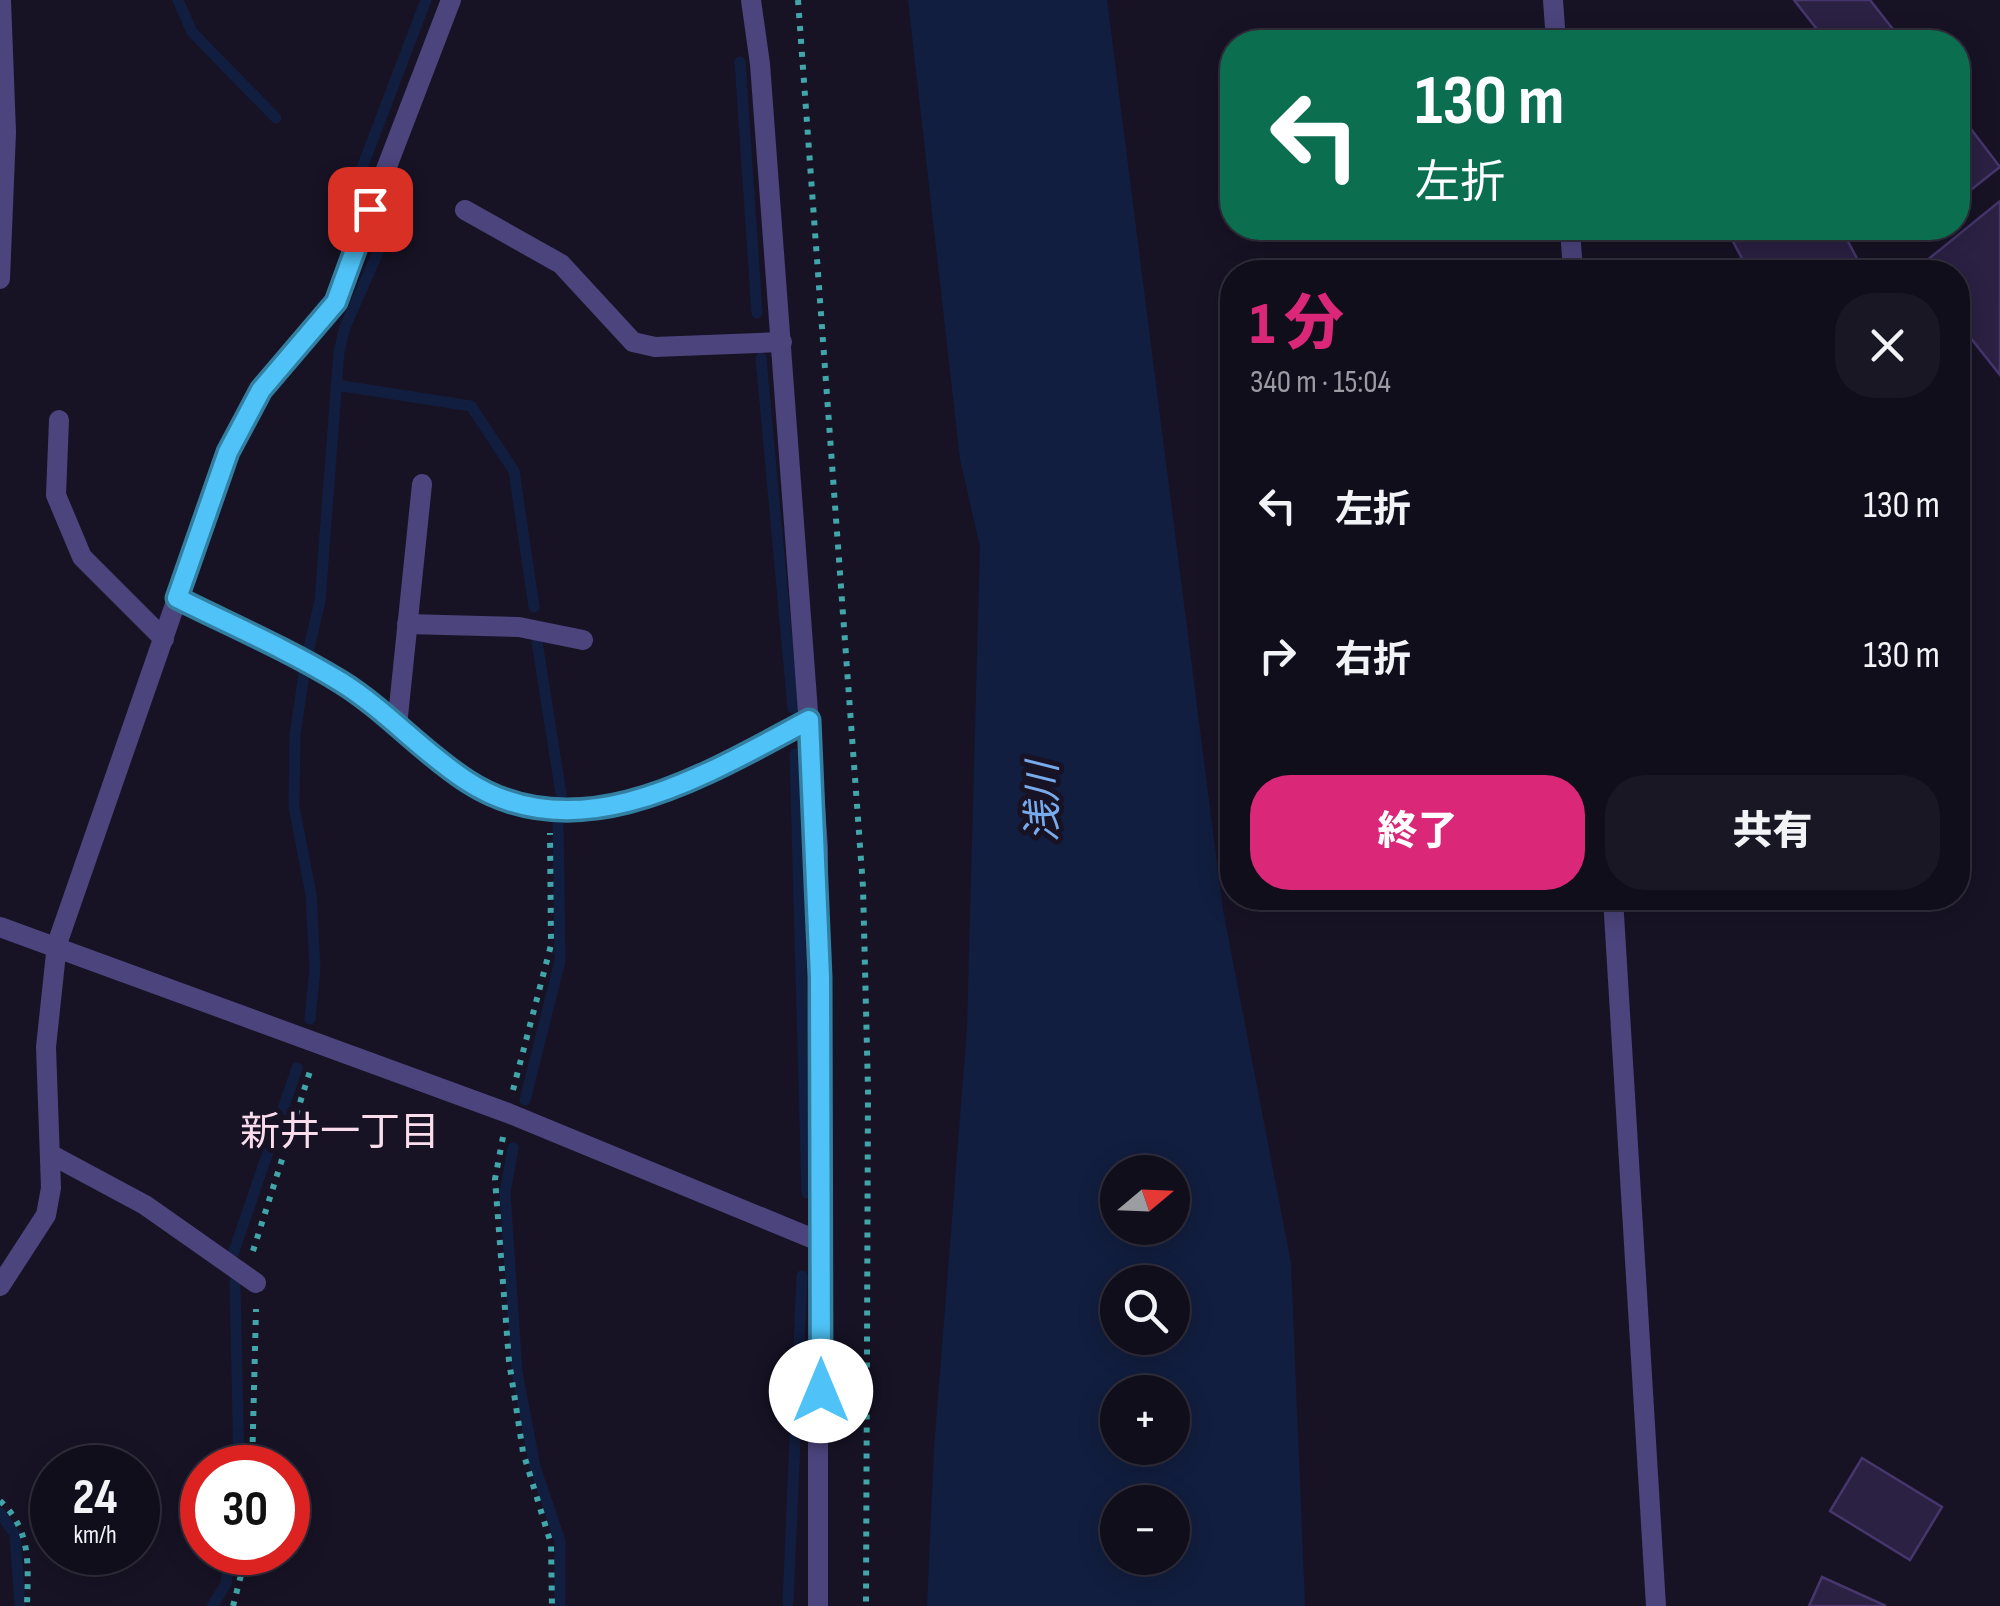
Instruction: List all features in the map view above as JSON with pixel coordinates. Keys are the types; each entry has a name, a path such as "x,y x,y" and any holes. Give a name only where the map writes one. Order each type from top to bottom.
{"street":[{"path":"0,279 1,0"},
{"path":"0,1286 46,1216 51,1188 46,1047 57,944 177,598 236,436 261,390 336,302 452,0"},
{"path":"752,0 782,342 818,865 818,1606"},
{"path":"1553,0 1555,30"},
{"path":"465,210 561,264 633,342 655,346 782,342"},
{"path":"59,420 56,494 82,557 164,639"},
{"path":"397,726 422,484"},
{"path":"177,598 342,682 483,791 527,809 608,807 645,797 718,769 809,720"},
{"path":"407,624 519,627 583,640"},
{"path":"1615,910 1656,1606"},
{"path":"0,927 57,944 508,1113 821,1242"},
{"path":"50,1154 145,1205 256,1282"}],"path":[{"path":"798,0 863,887 868,1090 866,1606"},
{"path":"550,811 551,945 495,1180 509,1362 523,1452 551,1544 552,1606"},
{"path":"252,1445 256,1282 252,1252 319,1043"},
{"path":"0,1501 16,1515 28,1550 27,1606"},
{"path":"234,1606 241,1575"}],"water":[{"name":"浅川","path":"908,0 1107,0 1220,910 1291,1263 1305,1606 927,1606 934,1449 967,1028 980,547 960,459"}],"building":[{"path":"1794,0 1870,0 1894,30 1818,30"},
{"path":"1970,128 2000,167 1970,191"},
{"path":"2000,201 2000,375 1970,337 1970,260 1927,260 1952,240 1970,240 1970,225"},
{"path":"1732,240 1847,240 1858,260 1743,260"},
{"path":"1862,1458 1942,1507 1910,1560 1830,1511"},
{"path":"1822,1577 1886,1606 1809,1606"}],"waterway":[{"path":"178,0 192,32 276,118"},
{"path":"352,194 426,0"},
{"path":"740,62 757,313"},
{"path":"309,648 320,601 339,352 345,327 390,225"},
{"path":"761,358 793,708"},
{"path":"336,385 471,406 514,471 534,607"},
{"path":"537,642 561,794"},
{"path":"304,674 295,735 294,807 311,894 315,968 310,1019"},
{"path":"795,754 807,1193"},
{"path":"525,1100 560,961 558,820"},
{"path":"233,1254 297,1068"},
{"path":"513,1148 505,1193 517,1372 535,1467 560,1541 560,1606"},
{"path":"788,1603 802,1276"},
{"path":"235,1282 239,1445"},
{"path":"0,1513 15,1534 20,1606"},
{"path":"212,1606 227,1575"}],"district":[{"name":"新井一丁目","path":"340,1133"}],"route":[{"path":"370,209 336,302 261,390 228,452 177,598 342,682 463,779 527,809 579,810 645,797 718,769 809,720 818,847 821,1391"}]}
